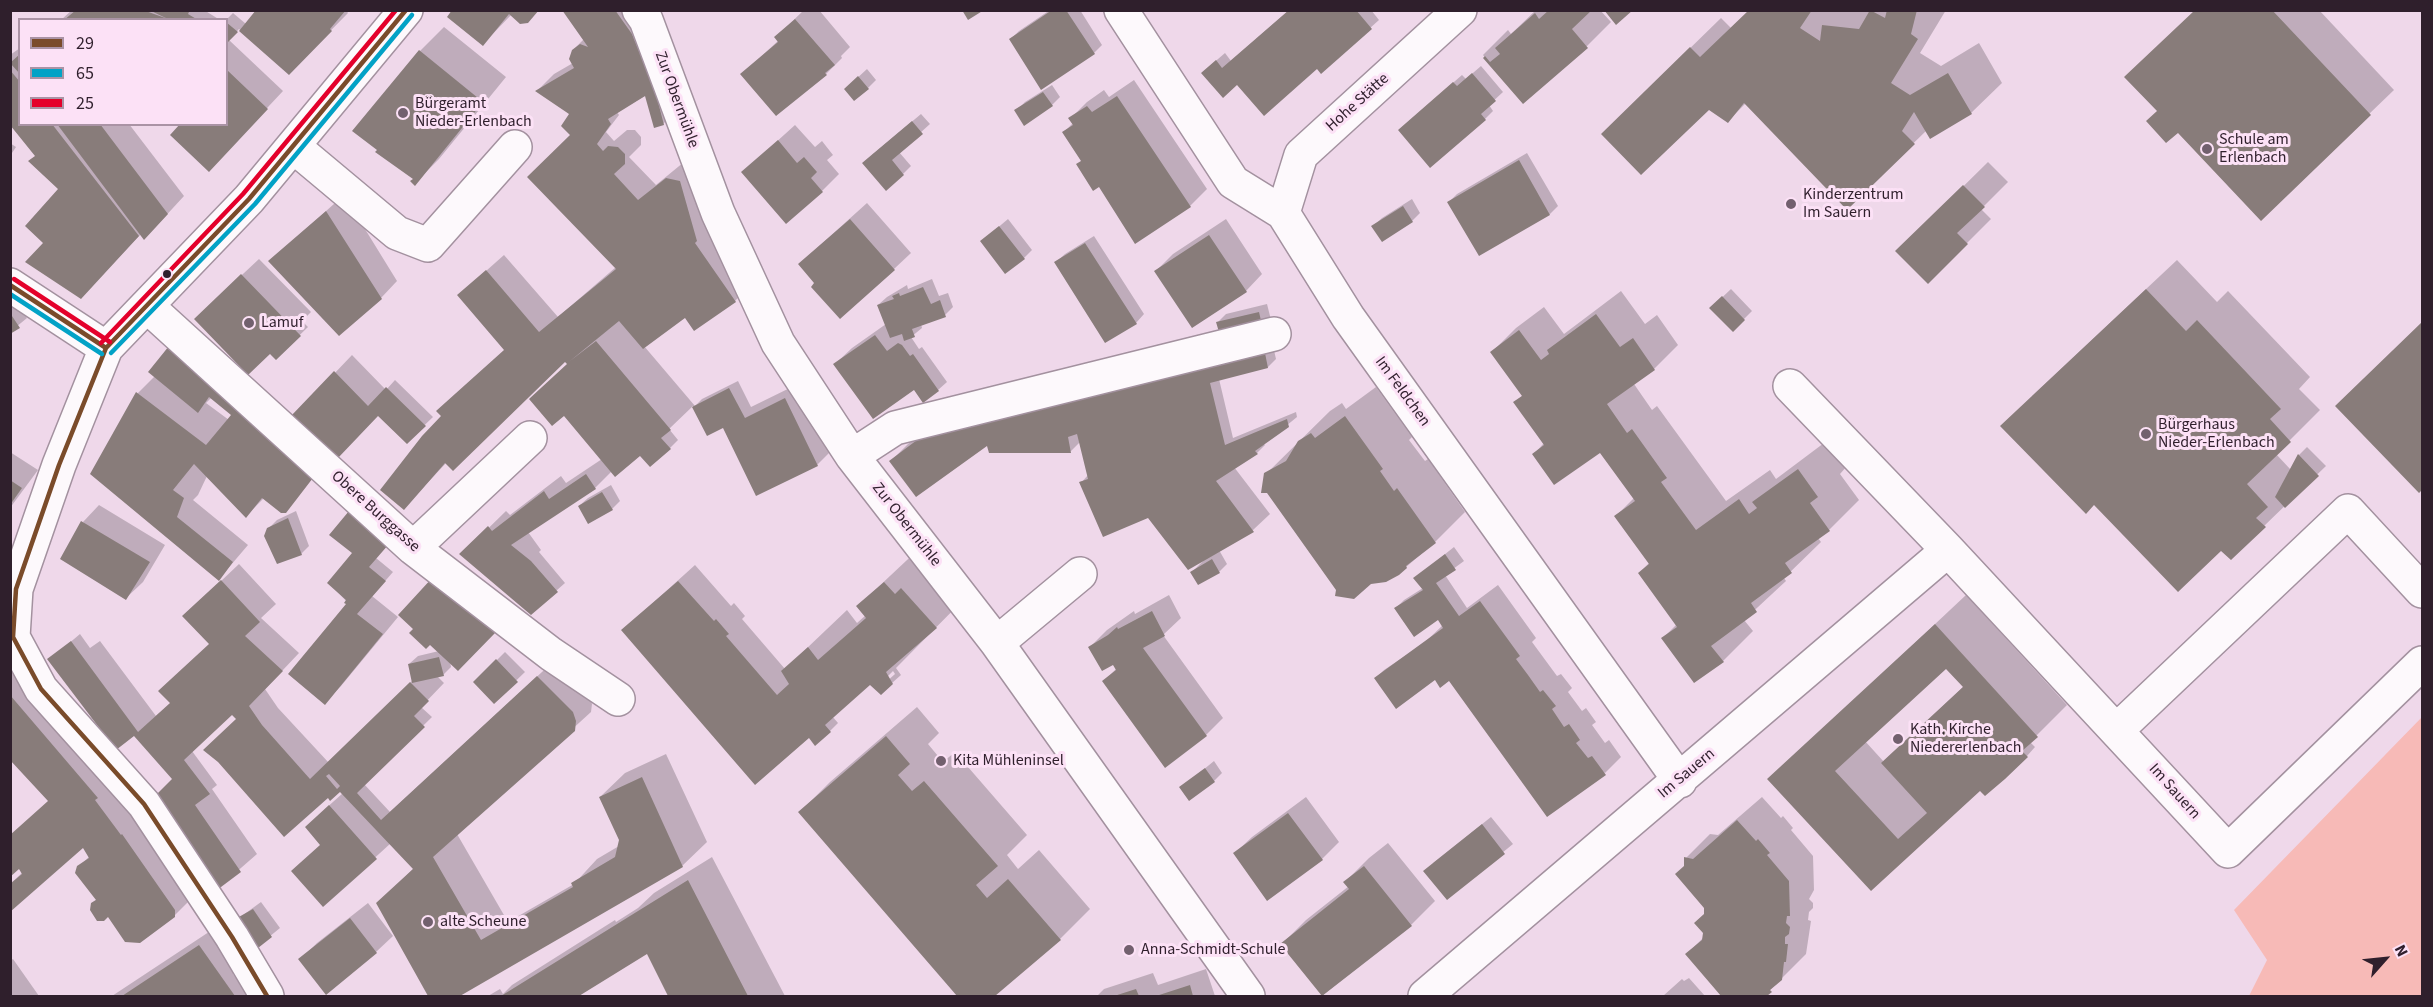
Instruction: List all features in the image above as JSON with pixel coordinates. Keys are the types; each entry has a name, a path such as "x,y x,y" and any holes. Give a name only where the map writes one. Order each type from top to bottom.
{"street":[{"path":"267,996 232,937 144,804 41,689 12,638 16,589 59,465 106,348 249,199 406,10"},
{"name":"Zur Obermühle","path":"639,10 646,20 718,213 778,343 852,456 997,643 1248,996"},
{"name":"Im Feldchen","path":"1121,10 1233,182 1283,213 1348,317 1680,781"},
{"name":"Hohe Stätte","path":"1283,213 1301,155 1460,10"},
{"path":"293,146 397,233 428,245 515,147"},
{"path":"10,285 106,348"},
{"name":"Obere Burggasse","path":"147,306 413,548 551,654 618,699"},
{"path":"852,456 895,428 1274,334"},
{"name":"Im Sauern","path":"1790,386 1948,550 2228,851 2422,663"},
{"path":"413,548 530,438"},
{"path":"2117,730 2348,511 2422,591"},
{"name":"Im Sauern","path":"1425,996 1680,781 1948,550"},
{"path":"997,643 1080,573"}],"shaded area":[{"path":"2422,717 2422,996 2249,996 2267,960 2234,910"}],"building":[{"path":"76,10 143,10 165,18 66,18"},
{"path":"149,10 190,10 188,14 195,18 166,18"},
{"path":"256,10 346,10 330,29 332,31 289,75 239,31"},
{"path":"452,10 539,10 528,23 520,24 509,14 483,46 447,17"},
{"path":"562,10 615,10 632,34 655,90 664,125 654,128 645,96 608,119 611,124 597,144 603,151 608,146 618,147 625,154 625,164 614,174 638,200 666,178 680,181 697,241 695,243 736,302 694,331 685,318 643,349 619,321 570,361 596,341 671,430 661,438 671,449 650,467 640,456 615,477 564,416 552,426 529,399 567,364 565,362 453,471 445,463 404,510 380,490 422,436 441,416 436,411 504,350 457,295 486,270 539,332 616,269 527,177 570,135 561,126 569,114 535,91 574,68 569,59 572,50 580,44 588,47"},
{"path":"962,10 984,10 968,20"},
{"path":"1052,10 1066,10 1095,54 1041,90 1009,39"},
{"path":"1289,10 1356,10 1372,29 1321,74 1317,69 1264,116 1237,85 1223,98 1201,73 1216,60 1222,68"},
{"path":"1549,10 1592,10 1572,29 1588,48 1523,104 1483,58 1485,56 1490,62 1500,54 1495,48 1535,13 1539,19"},
{"path":"1604,10 1633,10 1616,25"},
{"path":"1749,10 1812,10 1800,28 1820,41 1822,25 1859,29 1870,10 1885,18 1887,10 1917,10 1911,34 1918,39 1891,83 1910,95 1948,73 1972,114 1930,139 1914,112 1902,131 1915,144 1847,210 1744,103 1728,123 1709,110 1641,175 1601,134 1690,47 1700,57"},
{"path":"2195,10 2272,10 2371,115 2261,221 2178,133 2166,143 2146,121 2157,111 2124,77"},
{"path":"795,19 835,65 825,73 827,75 776,116 740,74 778,42 774,37"},
{"path":"228,24 238,32 228,42"},
{"path":"419,50 483,102 415,186 410,181 413,179 375,152 377,150 352,131"},
{"path":"18,56 18,72 10,63"},
{"path":"10,70 18,80 18,126 54,126 139,236 81,299 25,262 43,243 25,226 58,189 28,161 35,156 10,125"},
{"path":"228,71 268,109 209,172 170,135 178,126 228,126"},
{"path":"1472,73 1496,101 1481,114 1486,120 1430,168 1398,130 1453,82 1457,86"},
{"path":"858,76 869,89 854,101 844,89"},
{"path":"1043,92 1053,106 1024,126 1014,110"},
{"path":"1117,96 1191,207 1135,244 1099,187 1093,191 1076,164 1081,161 1062,132 1073,125 1068,118 1087,106 1092,112"},
{"path":"912,121 923,134 892,160 904,175 886,191 862,163"},
{"path":"58,126 102,126 168,214 144,240"},
{"path":"778,140 797,163 804,157 817,172 811,178 823,192 786,224 741,172"},
{"path":"1519,160 1550,215 1479,256 1447,202"},
{"path":"1963,185 1985,207 1957,233 1968,244 1928,284 1895,251"},
{"path":"1403,206 1413,222 1382,242 1371,226"},
{"path":"326,211 382,299 339,336 268,261"},
{"path":"850,219 895,270 840,319 811,287 814,283 798,264"},
{"path":"999,226 1025,259 1005,274 980,241"},
{"path":"1209,235 1247,292 1192,328 1154,271"},
{"path":"1085,243 1137,324 1105,343 1054,262"},
{"path":"241,274 301,336 276,360 270,354 248,375 194,319"},
{"path":"923,287 931,304 940,300 946,317 912,329 915,337 904,341 902,334 890,338 877,305 894,299 892,296 899,293 900,296"},
{"name":"Bürgerhaus Nieder-Erlenbach","path":"2146,289 2186,331 2197,320 2281,409 2270,419 2291,442 2247,484 2268,507 2256,518 2266,527 2231,560 2221,551 2178,592 2094,505 2086,514 2000,426"},
{"path":"1722,296 1745,320 1733,332 1709,308"},
{"path":"1259,312 1263,329 1221,339 1216,322"},
{"path":"10,313 20,328 10,334"},
{"path":"1596,314 1620,347 1633,338 1655,370 1607,404 1627,433 1632,429 1667,478 1661,482 1696,530 1739,499 1749,514 1757,508 1752,502 1798,469 1818,497 1810,503 1830,531 1785,563 1792,573 1751,603 1757,612 1711,646 1724,662 1694,683 1661,638 1677,627 1638,573 1649,564 1614,516 1635,501 1600,453 1554,485 1532,454 1544,445 1513,402 1522,396 1490,352 1519,330 1541,360 1549,354 1547,350"},
{"path":"2422,322 2422,490 2419,493 2335,406"},
{"path":"875,335 887,351 898,343 910,356 913,354 939,391 923,403 914,390 873,419 833,364"},
{"path":"169,346 316,474 286,513 281,513 262,498 246,518 194,464 173,490 184,498 177,517 233,562 219,581 90,474 136,392 206,445 231,415 209,397 198,413 148,372"},
{"path":"1265,353 1268,368 1210,383 1225,445 1287,419 1289,427 1255,451 1258,454 1216,481 1254,532 1188,570 1148,518 1103,537 1079,482 1088,479 1077,434 1068,437 1071,453 989,453 987,446 916,497 889,461 929,431 1205,364 1206,368"},
{"path":"334,371 368,406 386,387 426,426 407,444 378,416 338,458 291,416"},
{"path":"729,388 745,418 785,398 818,466 756,496 723,428 707,436 692,407"},
{"path":"1345,416 1383,469 1380,471 1394,491 1397,488 1436,543 1406,566 1407,568 1399,575 1386,582 1371,584 1354,599 1335,596 1336,590 1267,493 1261,493 1264,473 1286,461 1298,441 1311,433 1315,438"},
{"path":"2298,454 2319,476 2285,508 2275,497"},
{"path":"586,474 596,489 511,545 531,561 558,592 531,615 459,554 488,526 492,531 544,491 549,499"},
{"path":"10,480 22,488 10,505"},
{"path":"602,492 613,510 588,524 578,506"},
{"path":"349,511 389,544 369,567 386,581 357,614 383,634 325,705 288,674 346,604 344,603 346,600 327,583 352,553 329,535"},
{"path":"288,518 302,555 277,564 264,536 267,528"},
{"path":"81,521 150,562 126,600 60,559"},
{"path":"1445,554 1456,570 1436,583 1459,616 1480,601 1520,656 1516,659 1540,692 1543,690 1556,706 1552,709 1564,727 1569,724 1580,740 1576,743 1588,758 1592,756 1606,775 1547,817 1449,681 1440,688 1435,680 1396,709 1374,678 1443,628 1438,620 1414,637 1394,608 1423,590 1413,578"},
{"path":"1212,559 1220,573 1198,585 1190,572"},
{"path":"433,577 495,633 458,671 430,645 426,649 409,633 413,629 398,615"},
{"path":"221,580 260,622 245,636 283,671 249,706 262,725 310,779 410,682 429,701 414,716 425,727 357,793 381,820 537,676 573,712 576,721 575,731 433,857 481,940 573,887 571,883 615,857 619,840 599,797 642,777 683,867 460,996 428,996 376,903 413,869 340,792 330,801 328,798 284,837 218,762 203,750 236,719 232,715 184,760 210,794 195,805 241,872 217,890 153,798 172,779 134,736 116,750 47,659 71,641 138,732 170,703 158,691 209,644 182,616","holes":["329,774 340,786 337,789 326,776"]},
{"path":"678,581 714,621 716,619 729,634 726,636 777,695 789,684 781,671 808,647 818,660 866,618 856,606 884,582 895,594 901,588 937,628 886,672 893,684 881,695 870,685 825,725 831,732 815,746 809,738 755,785 621,630"},
{"path":"1152,611 1165,636 1143,648 1207,736 1165,768 1102,681 1116,670 1113,665 1102,671 1088,647 1117,627 1118,629"},
{"path":"1935,624 2038,737 2022,751 2028,757 2005,779 1985,796 1980,791 1871,891 1767,779","holes":["1946,669 1963,687 1881,763 1927,813 1898,839 1835,771"]},
{"path":"439,657 444,676 412,683 408,664"},
{"path":"496,659 518,682 494,704 473,682"},
{"path":"10,695 98,798 95,800 122,834 175,910 175,917 140,943 125,942 108,917 104,921 97,921 90,910 91,903 96,900 75,873 77,866 89,858 83,848 10,912 10,884 22,874 19,869 10,877 10,835 48,801 10,760"},
{"path":"886,736 910,764 898,775 912,791 924,781 998,866 976,885 987,898 1008,879 1061,940 995,996 957,996 798,812"},
{"path":"1205,768 1215,782 1189,801 1179,787"},
{"path":"329,805 377,859 323,907 291,871 320,845 305,827"},
{"path":"1288,813 1323,860 1267,901 1233,853"},
{"path":"1737,820 1770,853 1767,855 1789,881 1790,916 1787,916 1786,923 1790,927 1789,934 1785,937 1785,944 1788,944 1786,962 1784,962 1782,980 1770,990 1772,992 1767,996 1721,996 1685,954 1702,940 1703,933 1694,923 1704,914 1704,908 1675,874 1684,866 1684,857 1693,859"},
{"path":"1482,824 1505,854 1447,900 1423,871"},
{"path":"1364,866 1412,926 1322,996 1280,944 1349,889 1343,882"},
{"path":"688,880 748,996 668,996 647,954 579,996 501,996"},
{"path":"253,909 272,937 258,948 237,918"},
{"path":"350,918 377,953 326,995 298,959"},
{"path":"199,945 235,996 122,996"},
{"path":"1190,985 1193,996 1156,996"},
{"path":"1136,989 1139,996 1114,996"}],"transit line":[{"name":"25","path":"101,343 243,194 396,10"},
{"name":"29","path":"267,996 232,937 144,804 41,689 13,637 16,589 59,465 106,348 249,199 406,10"},
{"name":"65","path":"111,353 255,204 412,15"},
{"name":"25","path":"14,279 110,342"},
{"name":"29","path":"10,285 106,348"},
{"name":"65","path":"10,294 102,354"}],"place":[{"name":"Bürgeramt Nieder-Erlenbach","path":"403,113"},
{"name":"Schule am Erlenbach","path":"2207,149"},
{"name":"Kinderzentrum Im Sauern","path":"1791,204"},
{"name":"Lamuf","path":"249,323"},
{"name":"Bürgerhaus Nieder-Erlenbach","path":"2146,434"},
{"name":"Kath. Kirche Niedererlenbach","path":"1898,739"},
{"name":"Kita Mühleninsel","path":"941,761"},
{"name":"alte Scheune","path":"428,922"},
{"name":"Anna-Schmidt-Schule","path":"1129,950"}]}
